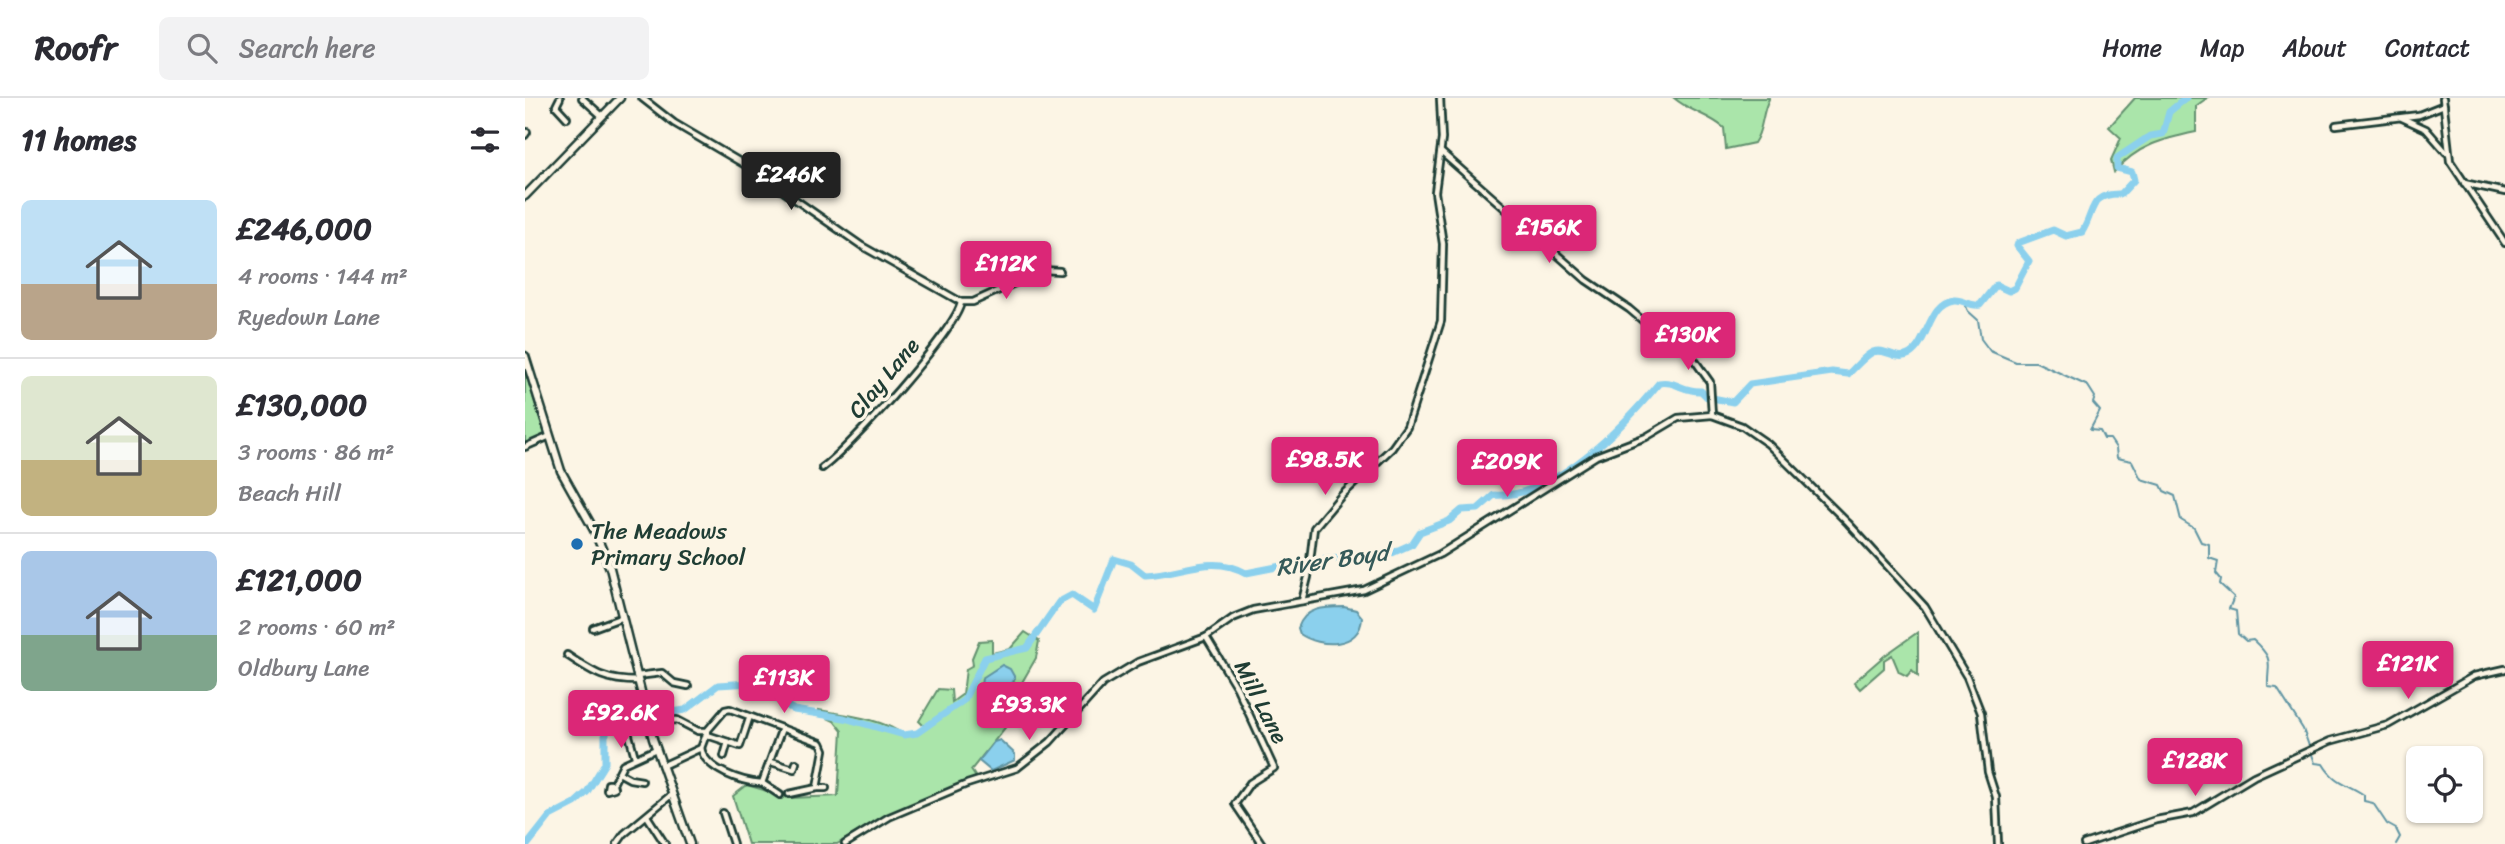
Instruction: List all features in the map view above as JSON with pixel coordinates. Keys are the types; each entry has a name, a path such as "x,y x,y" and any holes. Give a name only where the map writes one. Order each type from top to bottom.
{"main road":[{"path":"525,196 619,98"},
{"path":"525,356 568,486 603,548 656,750 690,844"}],"street":[{"path":"560,98 556,106 567,118"},
{"path":"582,98 602,116"},
{"path":"642,98 660,108 674,123 747,166 840,232 961,302 973,302 1043,270 1060,271"},
{"path":"1302,601 1310,565 1311,534 1321,517 1392,448 1407,427 1418,401 1443,310 1443,244 1435,192 1441,152 1440,98"},
{"path":"2443,98 2449,159"},
{"path":"2336,125 2430,112 2444,105"},
{"path":"2398,117 2426,129 2440,141 2505,243"},
{"path":"1441,152 1586,280 1629,309 1661,336 1688,351 1710,382 1711,415"},
{"path":"2465,183 2505,192"},
{"name":"Clay Lane","path":"821,468 847,449 943,337 961,302"},
{"path":"845,844 889,817 967,784 1017,768 1050,742 1110,676 1138,662 1206,637 1240,615 1364,590 1440,554 1596,456 1646,437 1678,418 1711,415 1742,426 1768,444 1849,523 1925,607 1967,677 1982,713 1988,772 1997,803 1998,844"},
{"path":"525,447 551,435"},
{"path":"593,628 622,617"},
{"name":"Mill Lane","path":"1206,637 1237,688 1274,768 1250,783 1235,804 1262,844"},
{"path":"567,655 603,678 613,681 662,673 674,683 688,686"},
{"path":"2084,844 2156,820 2193,813 2254,776 2306,755 2334,739 2378,729 2474,676 2505,669"},
{"path":"780,795 762,783 750,782 713,767 702,755 701,748 707,733 725,710 730,709 782,728 823,746 817,788"},
{"path":"648,721 677,720 698,731 740,746 749,719"},
{"path":"627,728 635,757"},
{"path":"762,783 782,728"},
{"path":"724,756 728,742"},
{"path":"662,766 701,748"},
{"path":"613,784 623,764 656,750"},
{"path":"771,762 794,769 796,763"},
{"path":"619,773 642,781"},
{"path":"789,793 826,789"},
{"path":"617,844 671,795"},
{"path":"723,813 733,844"},
{"path":"647,816 665,844"}],"green space":[{"path":"1674,98 1769,99 1754,143 1726,149 1724,128"},
{"path":"2135,98 2207,98 2196,106 2196,132 2152,144 2132,155 2114,172 2111,160 2121,138 2109,127"},
{"path":"525,371 545,434 525,445"},
{"path":"1025,632 1039,641 1036,658 1017,691 1012,686 1015,678 996,696 1006,694 1003,705 1012,713 1008,724 971,770 977,779 888,815 837,844 748,844 733,796 747,785 790,798 838,796 842,731 834,721 819,714 819,710 874,721 904,735 917,733 924,726 919,721 938,689 951,690 952,702 963,694 966,669 973,665 972,658 979,641 992,640 992,653 1010,649"},
{"path":"1918,632 1918,676 1912,670 1907,676 1899,672 1892,655 1884,660 1884,668 1860,689 1854,682"}],"water":[{"path":"1344,607 1356,610 1362,617 1355,635 1347,640 1338,643 1318,642 1300,634 1298,628 1301,621 1311,612 1323,608"},
{"path":"1002,665 1010,669 1015,678 1006,694 988,694 981,686 982,678"},
{"path":"1000,740 1015,754 1015,760 991,771 979,761 994,742"}],"waterway":[{"name":"River Boyd","path":"528,844 550,816 575,803 587,792 605,763 605,736 609,727 620,720 685,710 718,685 751,683 794,710 844,718 904,735 917,733 964,700 985,658 1027,648 1059,602 1072,595 1094,610 1114,559 1131,564 1145,575 1208,565 1233,567 1246,573 1308,561 1392,553 1412,544 1420,532 1449,521 1462,510 1478,509 1494,495 1517,493 1563,473 1607,439 1659,383 1670,383 1701,391 1707,397 1733,402 1750,384 1832,372 1848,374 1866,356 1878,351 1900,356 1910,354 1921,341 1934,315 1945,303 1957,300 1980,305 1996,285 2009,291 2015,288 2029,261 2017,246 2018,243 2053,230 2066,236 2082,232 2098,200 2121,194 2134,180 2132,172 2117,168 2117,158 2150,136 2163,134 2169,112 2186,98"},
{"path":"1965,304 1978,320 1981,339 1990,351 2016,362 2036,362 2088,386 2095,397 2093,403 2100,411 2090,430 2100,431 2104,439 2110,439 2116,448 2117,458 2132,461 2141,479 2161,485 2164,491 2175,496 2181,520 2194,528 2201,542 2209,544 2209,558 2218,561 2216,573 2221,579 2220,584 2234,597 2229,609 2236,611 2238,634 2246,641 2253,640 2268,658 2268,687 2277,688 2303,729 2315,763 2323,764 2337,779 2364,795 2364,801 2373,803 2387,824 2396,829 2400,837 2396,844"}],"place":[{"name":"The Meadows Primary School","path":"577,544"}]}
